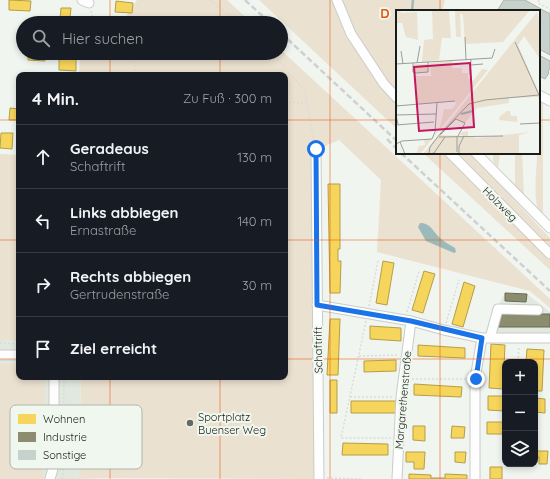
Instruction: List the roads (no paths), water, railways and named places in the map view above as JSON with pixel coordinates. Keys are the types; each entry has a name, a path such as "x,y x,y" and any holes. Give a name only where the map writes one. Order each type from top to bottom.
{"street":[{"path":"337,0 351,34 384,84 396,97"},
{"path":"540,96 550,101"},
{"name":"Schaftrift","path":"316,149 319,479"},
{"name":"Holzweg","path":"451,154 550,254"},
{"path":"477,154 550,228"},
{"path":"317,305 408,320 444,330 486,338 550,338"},
{"path":"475,479 476,379 486,338 498,309 538,310"},
{"name":"Margarethenstraße","path":"396,479 401,397 407,355 408,320"},
{"path":"0,355 16,355"},
{"path":"54,380 54,405"},
{"path":"50,479 53,469"}],"water":[{"path":"420,223 429,226 441,238 455,248 456,252 454,253 426,241 418,227"}],"waterway":[{"path":"412,10 413,0"}],"railway":[{"path":"245,0 262,16"},
{"path":"288,40 396,140"},
{"path":"387,139 396,148"},
{"path":"402,154 550,291"}],"place":[{"name":"Sportplatz Buenser Weg","path":"190,423"}]}
